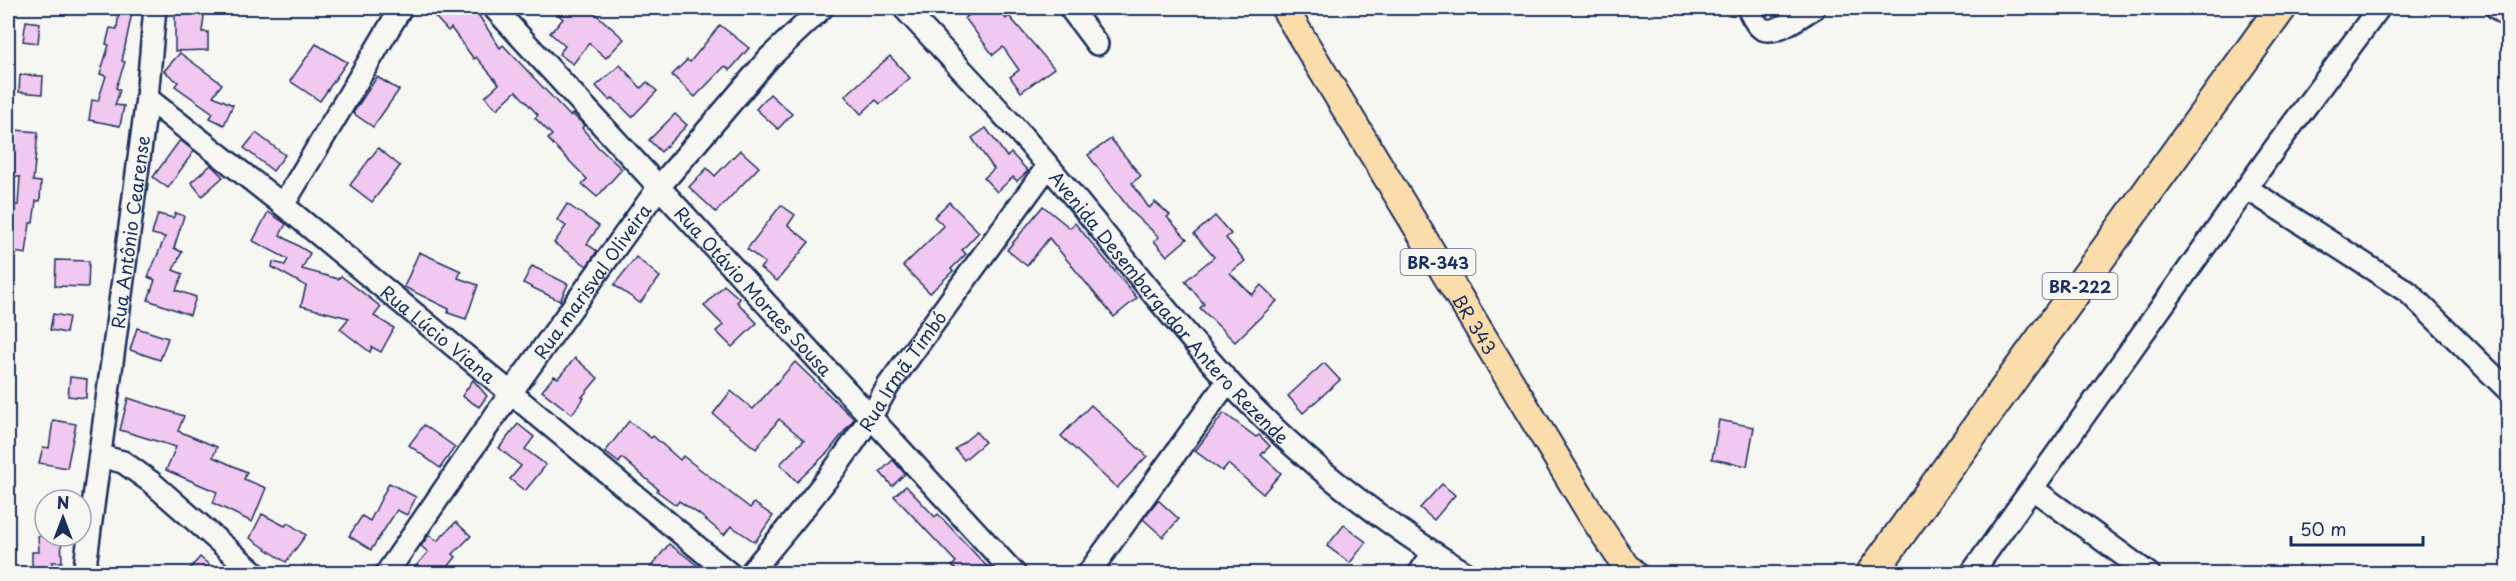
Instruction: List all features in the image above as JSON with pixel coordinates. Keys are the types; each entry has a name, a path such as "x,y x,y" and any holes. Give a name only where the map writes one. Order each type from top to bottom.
{"highway":[{"name":"BR-222","path":"1874,570 2281,8"}],"main road":[{"name":"BR 343","path":"1284,8 1628,573"}],"street":[{"name":"Rua Antônio Cearense","path":"84,573 147,98 155,8"},
{"path":"283,205 401,8"},
{"name":"Rua Otávio Moraes Sousa","path":"494,8 1015,573"},
{"name":"Rua marisval Oliveira","path":"386,573 510,394 659,187 769,58 822,8"},
{"name":"Avenida Desembargador Antero Rezende","path":"904,8 1048,166 1228,381 1284,437 1319,466 1433,553 1467,573"},
{"path":"1070,8 1097,44"},
{"path":"1748,8 1759,26 1769,30 1777,29 1814,8"},
{"path":"1971,573 2275,148 2379,8"},
{"path":"2497,8 2508,16"},
{"name":"Rua Lúcio Viana","path":"147,98 283,205 729,573"},
{"name":"Rua Irmã Timbó","path":"750,573 849,450 872,418 888,387 1048,166"},
{"path":"2252,191 2408,292 2508,390"},
{"path":"1089,573 1228,381"},
{"path":"100,456 123,462 151,482 256,573"},
{"path":"2033,489 2149,573"},
{"path":"1419,573 1433,553"}],"building":[{"path":"119,8 133,8 122,61 125,62 116,88 120,90 115,105 124,106 120,126 89,120 92,100 98,101 106,76 100,74 109,45 106,44 110,28 117,29"},
{"path":"175,8 205,8 202,32 208,32 208,50 175,51"},
{"path":"427,8 468,8 474,13 476,11 500,48 503,45 570,116 572,114 584,125 582,128 598,147 622,169 597,197 582,184 587,179 548,139 552,135 535,118 538,115 516,91 497,109 485,97 499,84 476,57 474,59 451,28 448,31"},
{"path":"552,8 589,8 624,39 606,58 589,43 573,64 559,54 565,46 550,33 563,19"},
{"path":"962,8 997,8 1006,19 1009,16 1054,68 1021,92 1010,77 1019,70 1003,47 993,55 965,18 968,16"},
{"path":"26,21 40,23 38,43 23,41"},
{"path":"720,25 749,48 730,70 725,66 695,97 672,75 687,60 690,62"},
{"path":"316,44 347,62 320,101 290,81"},
{"path":"180,53 222,84 213,96 233,105 224,125 210,118 213,113 175,86 178,82 164,71"},
{"path":"890,56 910,78 880,104 876,100 861,114 845,96"},
{"path":"620,65 641,88 647,82 657,91 632,117 613,98 610,101 596,86"},
{"path":"20,75 43,76 42,94 19,92"},
{"path":"377,77 399,90 373,127 353,113"},
{"path":"770,94 792,114 778,129 756,109"},
{"path":"675,114 687,125 661,152 649,140"},
{"path":"986,128 1007,157 1011,153 1028,171 1017,181 1013,177 997,192 984,178 994,169 972,138"},
{"path":"15,130 38,132 33,181 41,182 40,201 36,201 33,223 30,223 26,254 8,251 12,205 18,205 20,177 11,176"},
{"path":"256,133 285,155 273,171 244,148"},
{"path":"1111,139 1141,176 1132,183 1149,208 1155,202 1170,215 1167,217 1187,239 1167,256 1154,241 1159,237 1131,211 1088,155"},
{"path":"180,140 194,151 168,188 153,177"},
{"path":"378,148 400,166 372,202 350,185"},
{"path":"740,150 759,167 716,212 689,187 707,168 715,176"},
{"path":"211,165 223,177 202,196 191,182"},
{"path":"949,202 979,232 962,250 966,254 951,269 953,271 930,293 903,266 944,226 934,217"},
{"path":"567,204 599,226 587,244 597,251 587,266 554,243 566,226 557,220"},
{"path":"781,205 795,215 788,225 809,242 777,281 760,268 765,263 747,249"},
{"path":"1043,206 1070,228 1075,223 1137,298 1114,317 1049,238 1027,266 1007,250"},
{"path":"268,212 286,224 280,235 310,253 302,269 338,279 341,276 381,307 374,316 394,328 381,352 372,347 370,352 340,329 349,318 301,306 306,286 272,267 273,262 285,265 288,259 253,241"},
{"path":"176,213 184,216 174,248 182,252 173,270 183,274 176,290 196,297 190,315 148,300 155,280 148,277 165,237 152,234 158,214 173,218"},
{"path":"1215,216 1231,234 1226,238 1245,261 1230,273 1252,295 1261,285 1277,301 1235,342 1200,308 1204,304 1185,281 1214,257 1194,234"},
{"path":"419,252 461,271 458,278 478,285 466,319 448,313 449,309 404,287"},
{"path":"636,257 660,277 640,303 614,285"},
{"path":"56,260 89,261 88,287 55,286"},
{"path":"532,266 568,284 560,301 523,283"},
{"path":"724,285 740,299 737,302 757,323 732,347 716,331 723,325 704,306"},
{"path":"53,314 69,317 66,333 50,330"},
{"path":"137,328 168,338 160,360 130,350"},
{"path":"575,358 598,378 582,397 584,398 572,414 542,391 554,376 558,378"},
{"path":"795,362 854,419 829,451 797,482 780,464 804,440 779,419 756,449 713,414 731,391 753,409"},
{"path":"1324,363 1340,380 1303,413 1288,396"},
{"path":"70,377 87,379 86,398 68,396"},
{"path":"473,380 487,396 479,407 462,396"},
{"path":"128,398 184,416 178,431 217,447 213,457 247,472 244,479 266,488 252,522 213,503 217,492 166,470 176,447 120,430"},
{"path":"1091,405 1147,456 1117,488 1061,436"},
{"path":"1224,413 1256,437 1259,435 1270,446 1261,455 1281,473 1263,494 1228,464 1222,471 1195,451"},
{"path":"53,420 76,424 67,468 39,463 43,447 49,448"},
{"path":"1719,420 1754,427 1747,466 1712,459"},
{"path":"629,421 651,438 653,436 680,460 683,456 750,508 754,503 773,516 755,542 731,526 724,535 699,514 679,501 676,505 657,491 658,489 622,458 619,463 605,452"},
{"path":"518,424 534,437 525,449 546,465 525,491 510,479 521,466 499,448"},
{"path":"424,425 455,447 440,468 409,445"},
{"path":"976,432 985,442 964,460 955,449"},
{"path":"893,460 905,474 892,486 880,472"},
{"path":"389,483 416,497 407,515 397,510 371,550 349,536 362,516 370,521"},
{"path":"1442,484 1455,495 1434,520 1420,508"},
{"path":"906,486 935,517 938,514 993,573 959,573 952,566 956,562 894,496"},
{"path":"1158,500 1179,519 1163,537 1143,519"},
{"path":"262,514 285,526 288,523 306,535 286,562 250,538"},
{"path":"456,522 471,536 453,554 456,557 443,573 410,573 428,552 421,546 429,535 437,541"},
{"path":"1344,525 1366,542 1350,563 1327,546"},
{"path":"669,544 688,558 706,573 646,573"},
{"path":"39,548 61,548 62,562 52,562 52,569 32,569 32,552 39,552"},
{"path":"200,557 219,573 186,573"}]}
